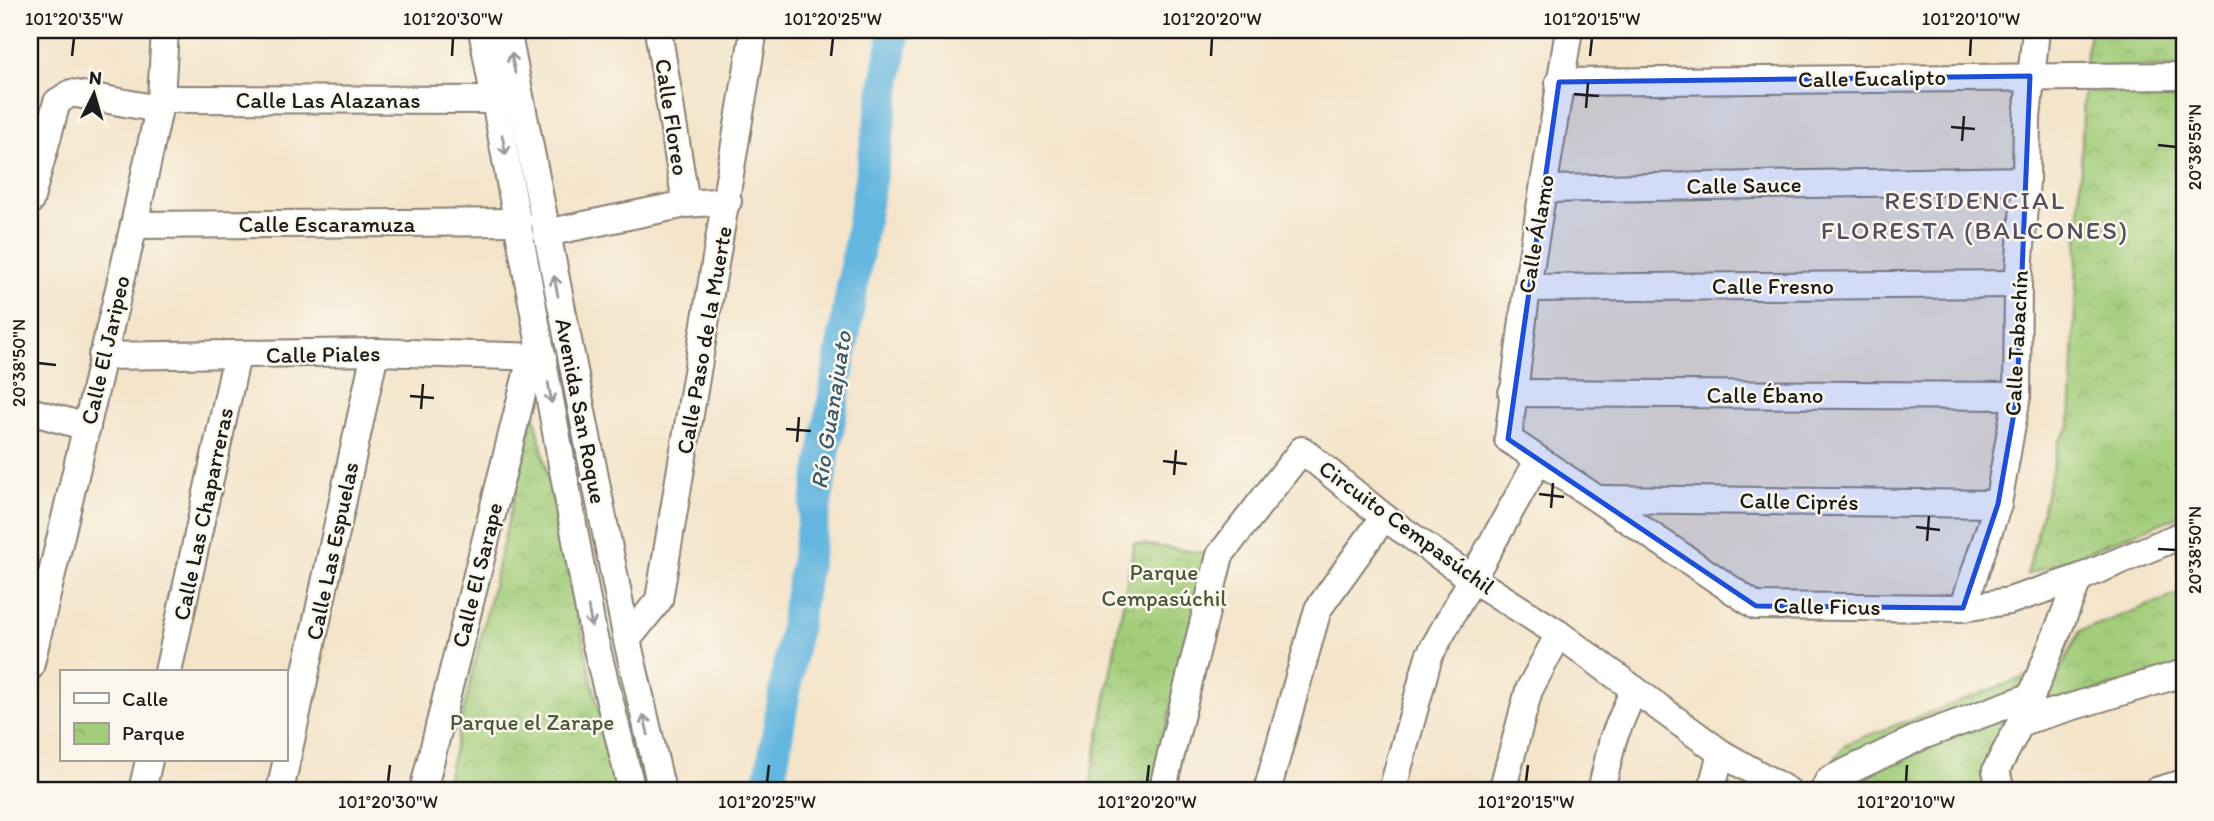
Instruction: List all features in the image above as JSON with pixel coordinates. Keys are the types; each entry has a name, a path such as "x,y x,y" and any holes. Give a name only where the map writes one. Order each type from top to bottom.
{"street":[{"name":"Calle El Jaripeo","path":"30,667 134,225 159,104 165,30"},
{"name":"Avenida San Roque","path":"482,30 519,222 537,358 593,633 632,791"},
{"name":"Avenida San Roque","path":"507,30 627,640 662,791"},
{"name":"Calle Floreo","path":"658,30 685,204"},
{"name":"Calle Paso de la Muerte","path":"627,640 659,600 728,201 754,30"},
{"name":"Calle Álamo","path":"1508,439 1527,288 1569,30"},
{"name":"Calle Tabachín","path":"1963,608 1998,504 2017,396 2018,284 2030,76 2036,30"},
{"name":"Calle Eucalipto","path":"1559,82 2184,76"},
{"name":"Calle Las Alazanas","path":"30,201 57,102 71,93 159,104 495,100"},
{"name":"Calle Sauce","path":"1545,189 2026,180"},
{"path":"545,233 685,204 728,201"},
{"name":"Calle Escaramuza","path":"134,225 519,222"},
{"name":"Calle Fresno","path":"1527,288 2018,284"},
{"name":"Calle Piales","path":"102,356 375,352 537,358"},
{"name":"Calle Las Espuelas","path":"287,754 375,352"},
{"name":"Calle Las Chaparreras","path":"168,670 237,355"},
{"name":"Calle El Sarape","path":"423,791 537,358"},
{"name":"Calle Ébano","path":"1512,393 2017,396"},
{"path":"30,411 87,427"},
{"name":"Calle Ficus","path":"1508,439 1756,606 1963,608 2009,601 2079,578 2184,534"},
{"name":"Circuito Cempasúchil","path":"1162,791 1220,555 1302,450 1384,517 1471,578 1559,634 1721,753 1788,791"},
{"path":"1392,791 1429,656 1538,461"},
{"name":"Calle Ciprés","path":"1600,499 1998,504"},
{"path":"1267,791 1318,609 1384,517"},
{"path":"2001,791 1996,770 2021,722 2079,578"},
{"path":"1502,791 1530,690 1559,634"},
{"path":"2021,722 2184,673"},
{"path":"1601,791 1613,739 1634,689"},
{"path":"1823,791 1829,780 1922,736 2032,696"},
{"path":"1712,791 1721,753"},
{"path":"142,791 149,762"},
{"name":"Calle Las Espuelas","path":"279,791 285,762"},
{"path":"2156,791 2184,783"}],"highlighted area":[{"path":"2030,76 2017,396 1998,504 1963,608 1756,606 1508,439 1559,82"}],"green space":[{"path":"2090,30 2184,30 2184,67 2085,68"},
{"path":"2184,90 2184,514 2027,575 2059,441 2070,427 2084,92"},
{"name":"Parque el Zarape","path":"534,412 616,791 464,791 446,785"},
{"name":"Parque Cempasúchil","path":"1134,543 1210,554 1150,791 1089,791"},
{"path":"2184,592 2184,664 2042,707 2080,631"},
{"path":"2033,674 1984,778 1988,791 1814,791 1845,744"}],"waterway":[{"name":"Río Guanajuato","path":"768,791 895,30"}],"district":[{"name":"RESIDENCIAL FLORESTA (BALCONES)","path":"1975,215"}]}
